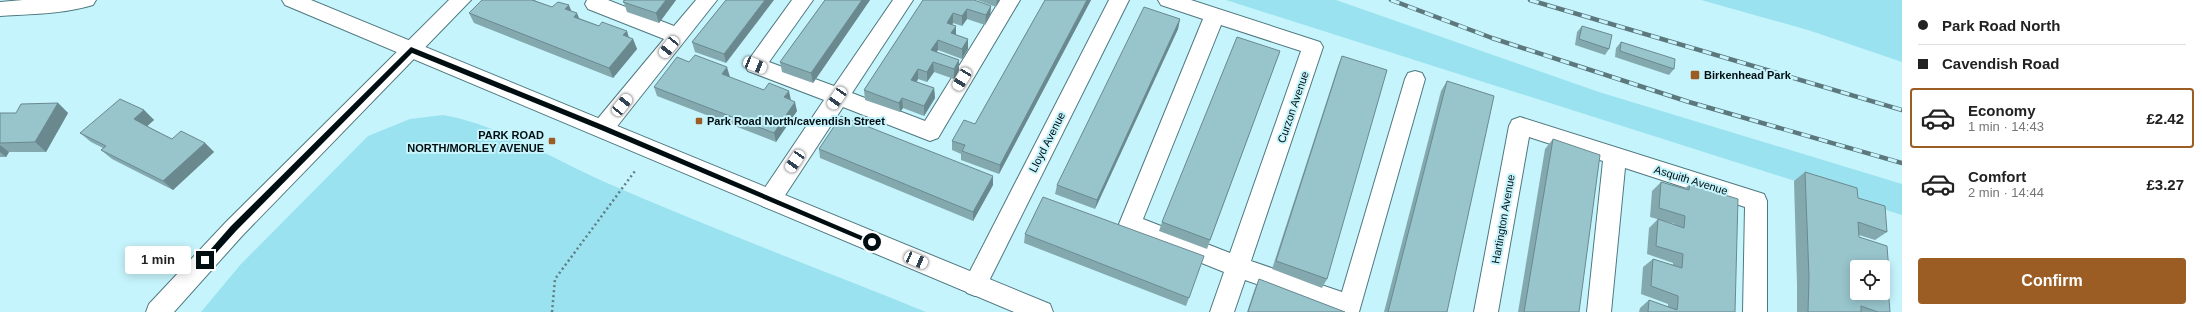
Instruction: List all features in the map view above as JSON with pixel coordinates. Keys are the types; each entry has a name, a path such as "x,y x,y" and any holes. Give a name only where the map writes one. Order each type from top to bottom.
{"street":[{"path":"0,9 56,5 86,0"},
{"path":"292,0 603,128 652,150 1041,312"},
{"path":"158,312 234,228 461,0"},
{"path":"598,0 595,4 678,36"},
{"path":"603,128 707,0"},
{"path":"803,0 755,65 837,98 930,132 1010,0"},
{"path":"770,199 903,0"},
{"name":"Lloyd Avenue","path":"975,285 1119,0"},
{"name":"Curzon Avenue","path":"1168,0 1314,46 1222,312"},
{"path":"1215,15 1130,224 1238,267 1350,306 1414,79"},
{"name":"Asquith Avenue","path":"1520,126 1756,200 1755,312"},
{"name":"Hartington Avenue","path":"1486,312 1520,126"},
{"path":"1599,312 1615,156"}],"path":[{"path":"552,312 555,280 652,150"}],"shaded area":[{"path":"1226,0 1336,0 1599,92 1902,184 1902,215"},
{"path":"1701,0 1902,0 1902,62 1808,30"},
{"path":"443,115 465,120 507,135 587,174 647,200 926,312 201,312 241,264 368,136 410,119"}],"building":[{"path":"482,0 532,0 552,7 558,2 569,5 565,9 577,13 574,17 599,26 602,22 627,31 623,35 633,39 609,68 469,13"},
{"path":"625,0 666,0 656,13 623,2"},
{"path":"726,0 765,0 724,54 692,42"},
{"path":"825,0 862,0 811,73 780,62"},
{"path":"923,0 974,0 991,6 986,15 967,9 962,16 953,13 947,23 956,26 951,33 968,39 962,49 938,40 931,50 959,60 954,69 933,62 927,72 918,69 911,80 934,88 924,106 902,98 899,103 864,90"},
{"path":"1045,0 1087,0 1000,165 962,151 965,145 952,141 964,120 975,124"},
{"path":"1144,7 1180,19 1097,200 1057,185"},
{"path":"1582,26 1612,35 1609,49 1579,39"},
{"path":"1237,37 1280,51 1210,240 1162,222"},
{"path":"1621,42 1675,59 1674,69 1620,51"},
{"path":"695,55 727,67 722,74 764,90 769,83 789,91 784,97 795,102 774,133 654,87 677,57 689,62"},
{"path":"1342,56 1387,70 1327,279 1276,261"},
{"path":"1447,81 1494,96 1447,312 1388,312"},
{"path":"120,99 144,110 134,119 152,129 172,139 181,131 205,143 163,181 101,150 106,146 80,133"},
{"path":"58,103 35,142 0,143 0,113 16,113 21,104"},
{"path":"841,116 993,176 973,212 819,149"},
{"path":"1553,139 1600,155 1579,312 1524,312"},
{"path":"1805,172 1857,188 1858,198 1885,206 1887,232 1858,222 1859,237 1887,246 1888,260 1850,260 1850,300 1889,300 1890,312 1878,312 1861,306 1861,312 1808,312 1809,277"},
{"path":"1661,182 1689,190 1690,184 1738,199 1735,312 1648,312 1649,300 1677,310 1678,301 1678,296 1651,286 1653,259 1682,268 1683,254 1656,246 1658,219 1684,228 1685,216 1659,208"},
{"path":"1043,197 1204,256 1189,298 1025,234"},
{"path":"1259,279 1345,312 1248,312"}],"railway":[{"path":"1391,0 1492,38 1689,102 1902,163"},
{"path":"1530,0 1902,110"}],"place":[{"name":"Birkenhead Park","path":"1695,75"},
{"name":"Park Road North/cavendish Street","path":"699,121"},
{"name":"PARK ROAD NORTH/MORLEY AVENUE","path":"552,141"}],"route":[{"path":"205,260 234,228 411,50 603,128 872,242"}]}
